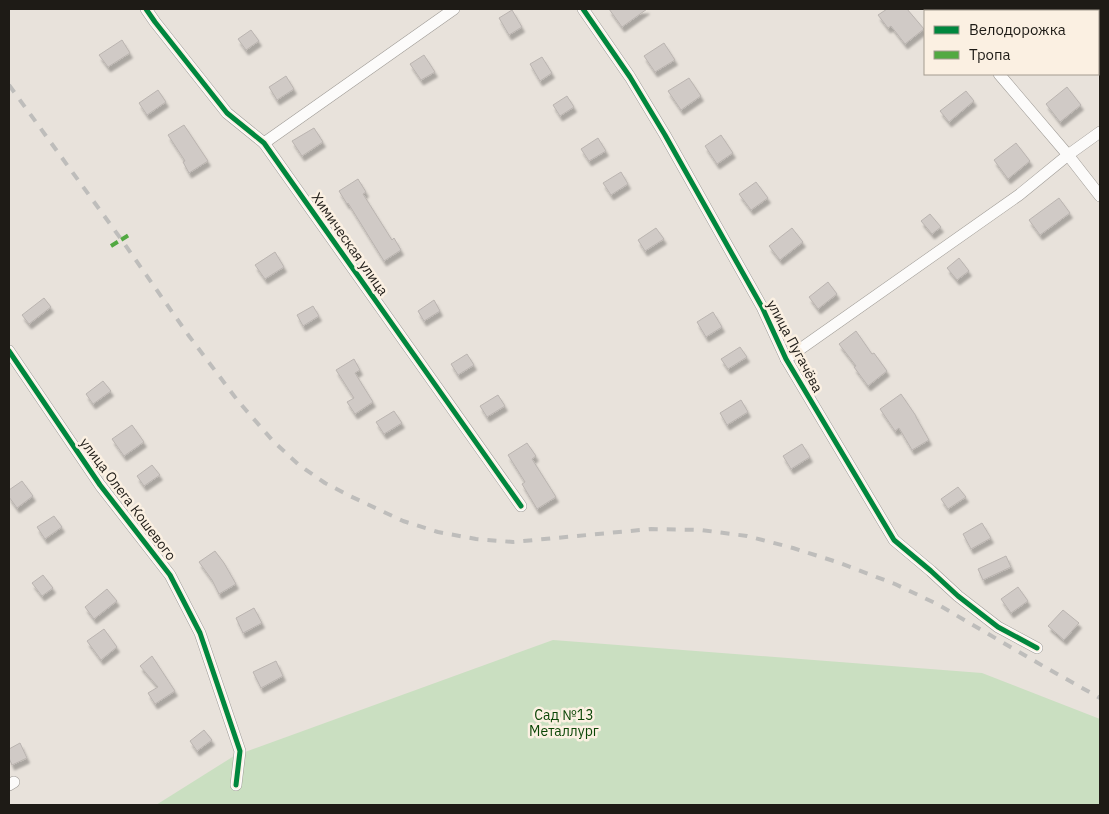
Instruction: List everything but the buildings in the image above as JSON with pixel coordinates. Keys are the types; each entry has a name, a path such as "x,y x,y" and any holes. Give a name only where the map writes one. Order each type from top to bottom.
{"street":[{"name":"Химическая улица","path":"146,9 227,112 264,143 521,506"},
{"path":"264,143 454,9"},
{"name":"улица Пугачёва","path":"583,9 630,77 665,135 762,307 786,359 894,540 998,628 1037,648"},
{"path":"1001,75 1100,196"},
{"path":"786,359 1019,195 1100,132"},
{"name":"улица Олега Кошевого","path":"9,351 100,485 170,575 200,633 240,751 236,785"}],"green space":[{"name":"Сад №13 Металлург","path":"553,640 982,673 1100,719 1100,805 156,805 234,756"}],"railway":[{"path":"9,85 189,336 238,401 273,441 299,465 325,483 403,521 438,532 476,539 513,542 651,529 701,530 747,536 793,548 895,584 937,604 1100,698"}],"marked path":[{"path":"111,246 129,235"}],"cycle path":[{"path":"146,9 227,113 264,143 521,506"},
{"path":"583,9 630,77 665,135 762,307 786,359 894,540 958,596 998,627 1037,648"},
{"path":"9,351 100,485 170,575 200,633 240,751 236,785"}]}
